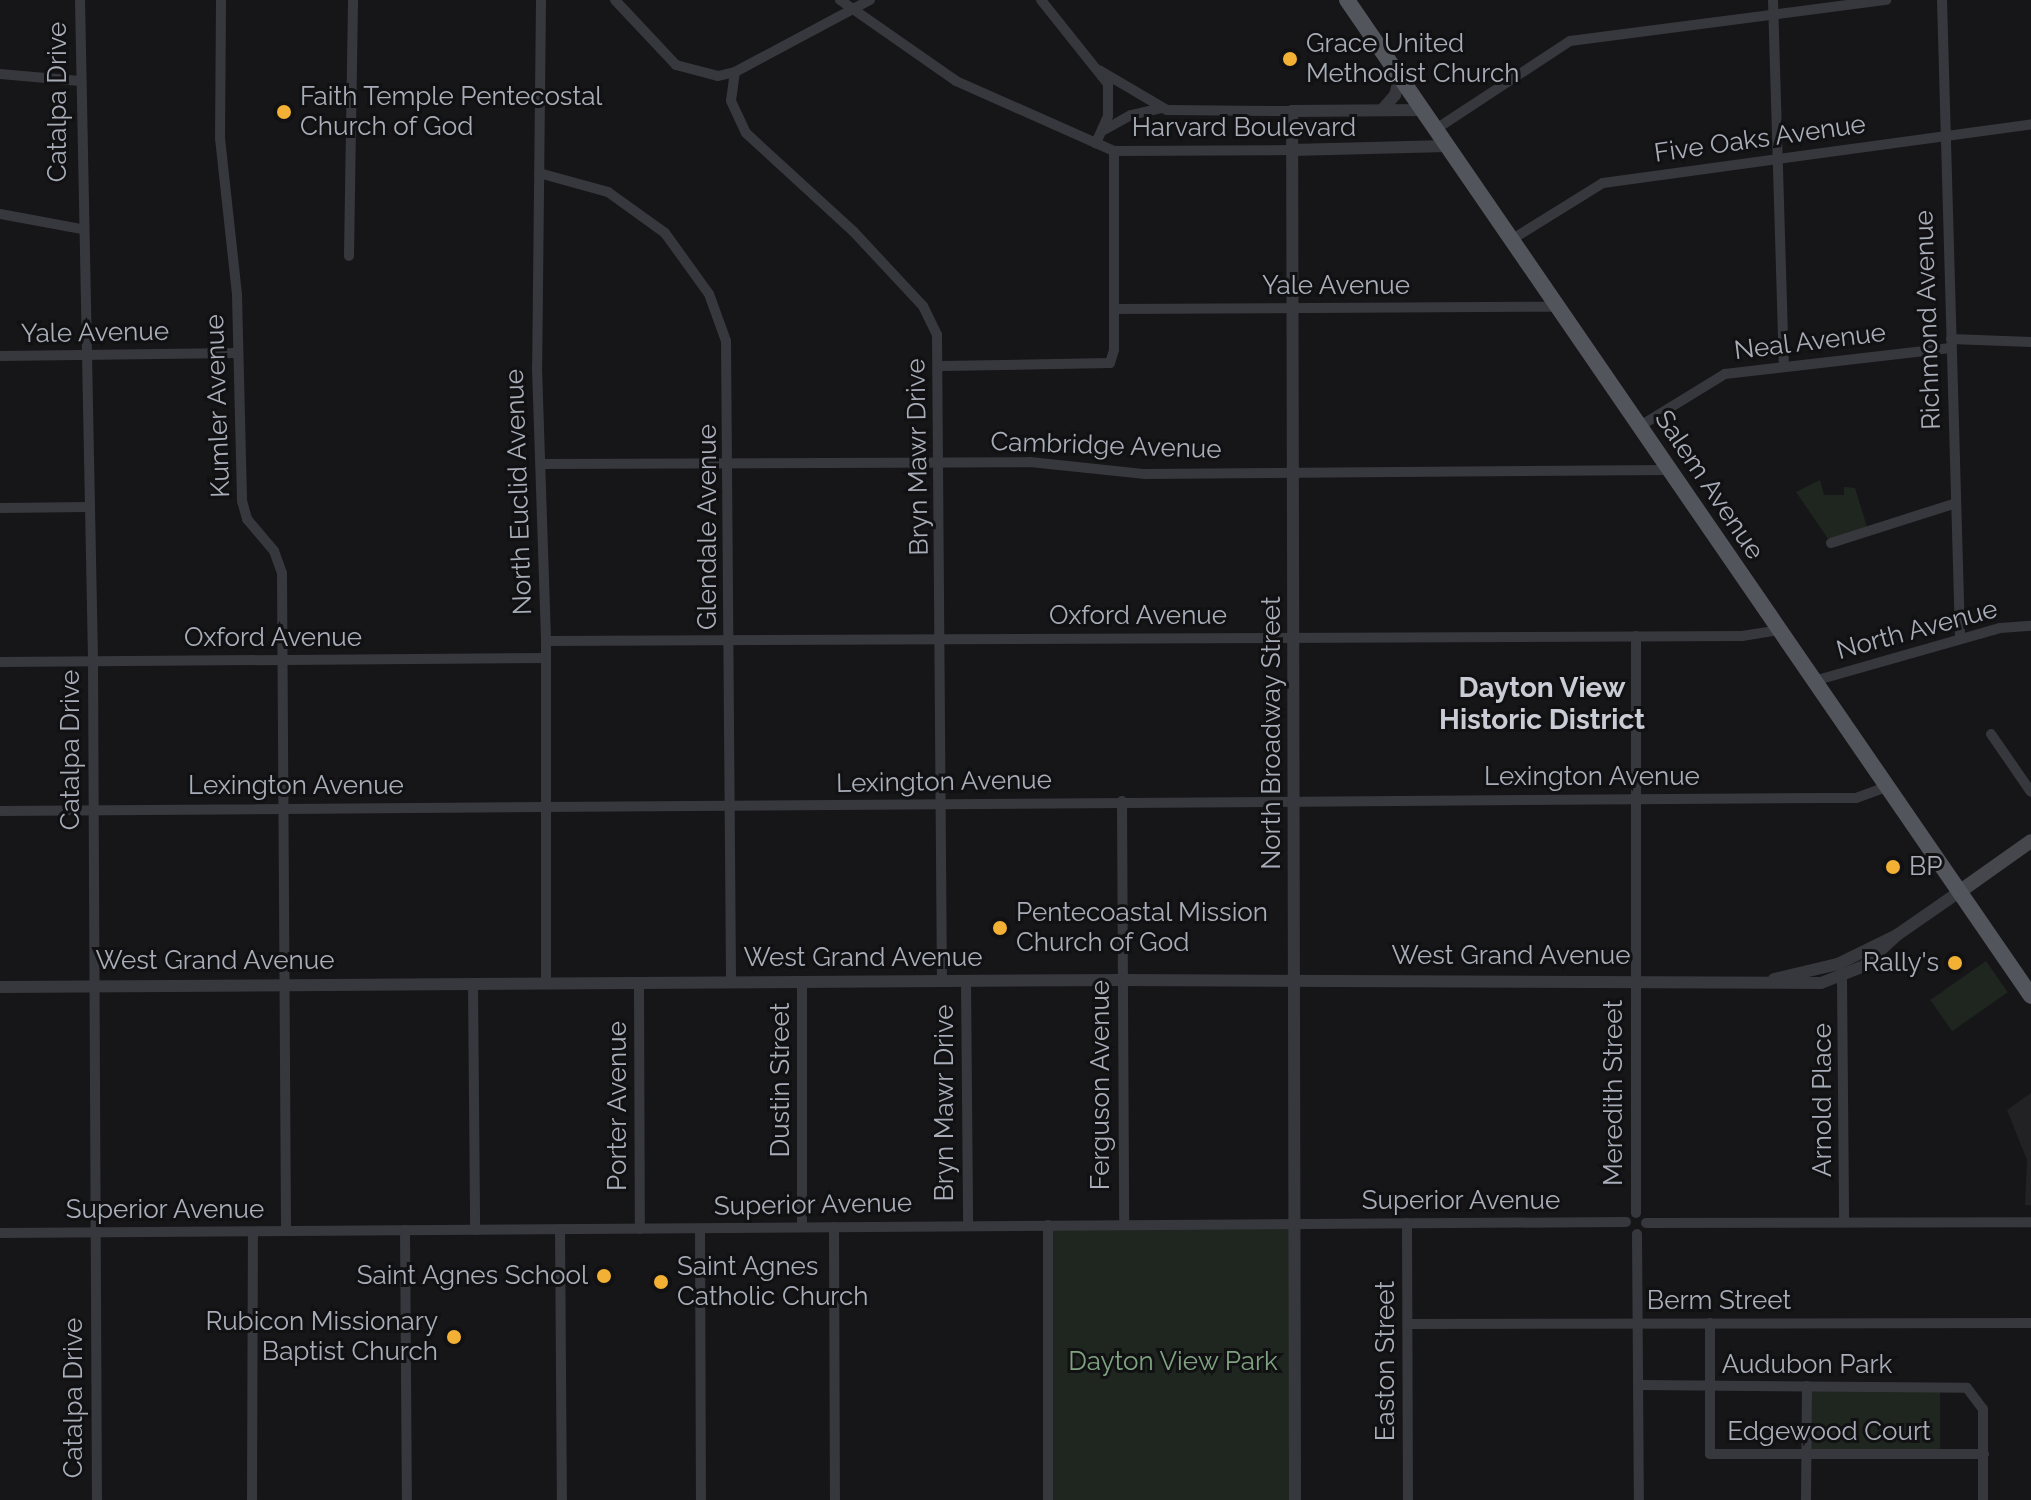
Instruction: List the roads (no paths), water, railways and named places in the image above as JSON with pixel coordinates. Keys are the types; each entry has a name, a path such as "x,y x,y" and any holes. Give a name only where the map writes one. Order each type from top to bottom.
{"main road":[{"name":"Salem Avenue","path":"1347,0 2031,996"},
{"name":"West Grand Avenue","path":"1959,892 2031,841"}],"street":[{"name":"Catalpa Drive","path":"80,0 81,229 93,661 97,1500"},
{"name":"Kumler Avenue","path":"221,0 220,138 235,264 243,507 274,551 282,573 286,1231"},
{"path":"349,256 353,0"},
{"name":"North Euclid Avenue","path":"541,0 539,173 546,641 546,983"},
{"path":"615,0 676,65 696,75 735,72 870,0"},
{"name":"Harvard Boulevard","path":"840,0 956,81 1114,151 1415,150 1447,146"},
{"path":"1041,0 1108,84 1110,102 1104,131 1096,143"},
{"path":"1773,0 1784,367"},
{"path":"1415,150 1436,129 1570,41 1886,0"},
{"name":"Richmond Avenue","path":"1942,0 1960,638"},
{"name":"Harvard Boulevard","path":"1099,70 1161,108"},
{"name":"Bryn Mawr Drive","path":"735,72 731,101 746,133 853,231 923,306 937,335 941,366 942,981"},
{"path":"0,74 80,81"},
{"path":"1382,110 1395,95 1400,78"},
{"name":"Harvard Boulevard","path":"1104,131 1131,115 1161,108 1423,110"},
{"name":"North Broadway Street","path":"1292,111 1297,1225 1295,1500"},
{"name":"Five Oaks Avenue","path":"1511,240 1593,186 2031,124"},
{"path":"941,366 1102,365 1114,354 1114,151"},
{"name":"Glendale Avenue","path":"539,173 575,179 621,199 665,233 697,271 726,341 731,982"},
{"path":"0,214 81,229"},
{"name":"Yale Avenue","path":"1114,309 1558,307"},
{"name":"Neal Avenue","path":"1640,426 1716,377 1951,344 2031,342"},
{"name":"Yale Avenue","path":"0,356 238,353"},
{"name":"Cambridge Avenue","path":"541,464 1057,463 1145,474 1669,470"},
{"path":"1831,543 1956,503"},
{"path":"0,508 90,507"},
{"name":"North Avenue","path":"1814,681 1960,638 2031,626"},
{"name":"Oxford Avenue","path":"546,641 1636,636 1778,630"},
{"name":"Meredith Street","path":"1636,636 1636,1213"},
{"name":"Oxford Avenue","path":"0,662 546,658"},
{"path":"1991,734 2031,792"},
{"name":"Lexington Avenue","path":"0,811 1856,798 1887,787"},
{"name":"Ferguson Avenue","path":"1122,801 1124,1224"},
{"name":"West Grand Avenue","path":"0,987 1123,980 1773,979 1797,984 1842,979 1886,949 1897,935 1959,892"},
{"name":"West Grand Avenue","path":"1773,979 1838,964 1875,941 1897,935"},
{"name":"Arnold Place","path":"1842,979 1844,1222"},
{"name":"Bryn Mawr Drive","path":"966,981 968,1224"},
{"name":"Dustin Street","path":"802,982 802,1227"},
{"name":"Porter Avenue","path":"639,983 640,1229"},
{"path":"473,984 475,1230"},
{"path":"1637,1234 1626,1222 1636,1213 1646,1223 2031,1222"},
{"name":"Superior Avenue","path":"0,1233 700,1229 968,1224 1626,1222"},
{"name":"Easton Street","path":"1407,1223 1408,1500"},
{"path":"1639,1500 1637,1234 1646,1223"},
{"path":"1048,1225 1048,1500"},
{"path":"834,1227 835,1500"},
{"path":"560,1229 562,1500"},
{"path":"700,1229 701,1500"},
{"path":"405,1230 407,1500"},
{"path":"252,1500 253,1232"},
{"name":"Edgewood Court","path":"1710,1323 1710,1454 1984,1454"},
{"name":"Berm Street","path":"1408,1324 2031,1323"},
{"name":"Audubon Park","path":"1640,1385 1961,1386 1974,1391 1983,1409 1984,1454"},
{"path":"1806,1500 1807,1386"},
{"path":"1983,1500 1984,1454"}],"place":[{"name":"Grace United Methodist Church","path":"1290,59"},
{"name":"Faith Temple Pentecostal Church of God","path":"284,112"},
{"name":"BP","path":"1893,867"},
{"name":"Pentecoastal Mission Church of God","path":"1000,928"},
{"name":"Rally's","path":"1955,963"},
{"name":"Saint Agnes School","path":"604,1276"},
{"name":"Saint Agnes Catholic Church","path":"661,1282"},
{"name":"Rubicon Missionary Baptist Church","path":"454,1337"}],"district":[{"name":"Dayton View Historic District","path":"1542,704"}],"park label":[{"name":"Dayton View Park","path":"1173,1362"}]}
